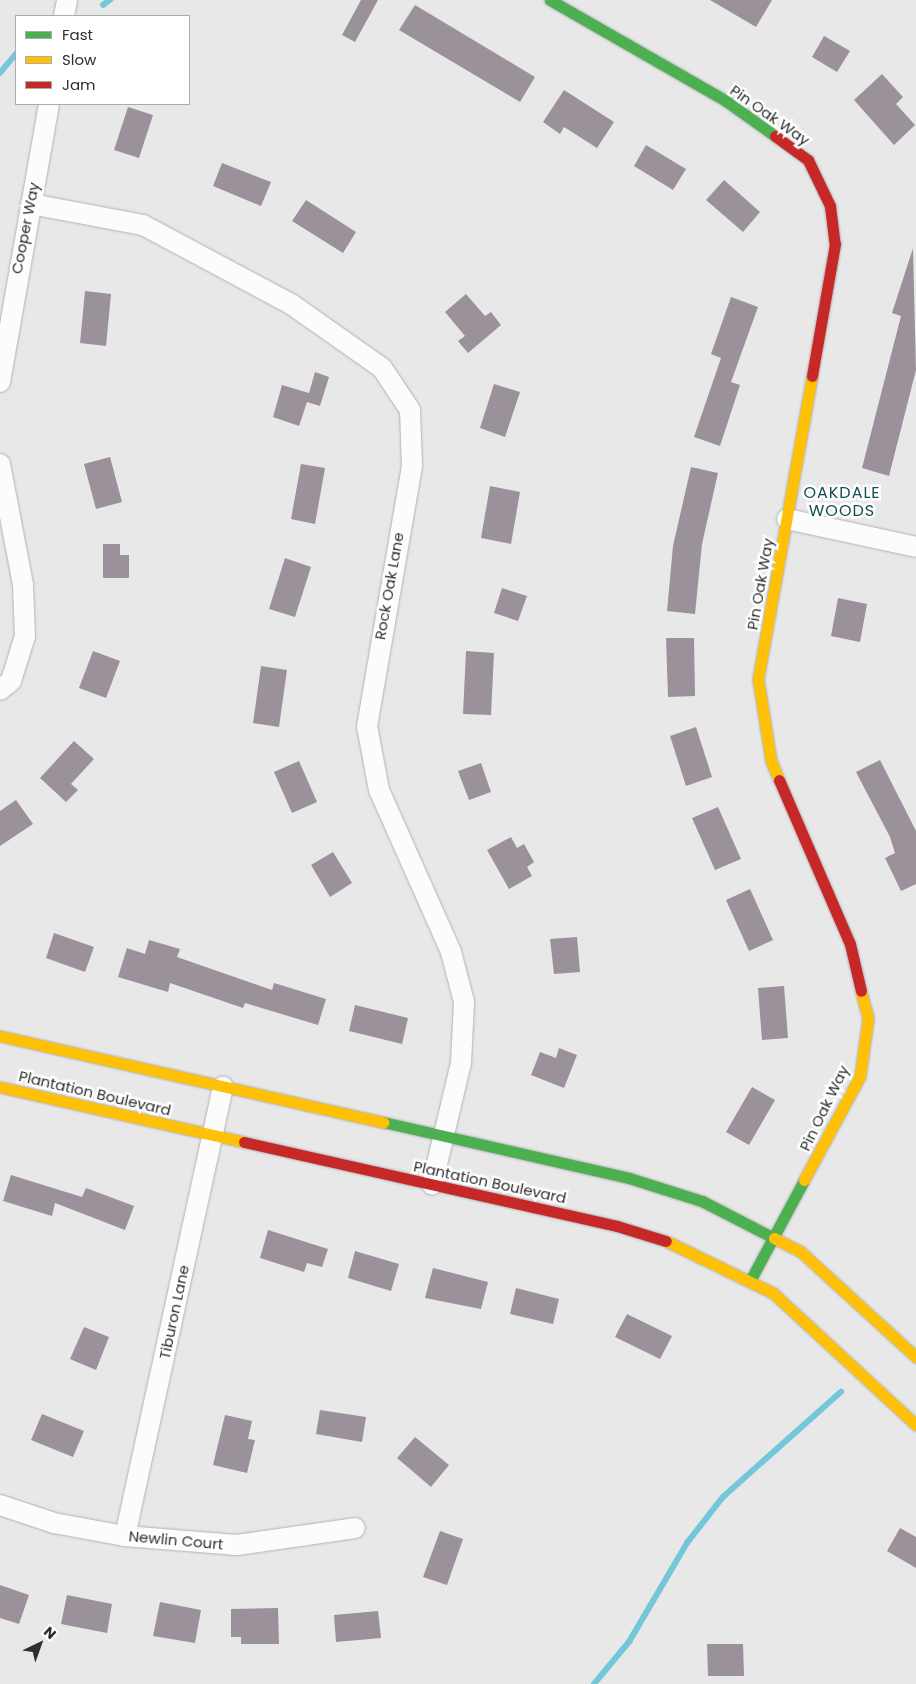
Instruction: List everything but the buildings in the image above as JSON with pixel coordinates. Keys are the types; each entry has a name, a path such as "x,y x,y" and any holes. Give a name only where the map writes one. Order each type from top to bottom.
{"street":[{"path":"64,15 67,0"},
{"name":"Pin Oak Way","path":"550,0 726,101 808,160 830,206 835,244 829,296 792,472 786,519 758,679 771,760 850,944 868,1018 860,1076 750,1279"},
{"name":"Cooper Way","path":"0,382 49,105"},
{"name":"Rock Oak Lane","path":"30,204 143,224 291,304 382,368 410,410 412,466 367,726 379,790 451,952 464,1002 461,1064 432,1185"},
{"path":"0,464 23,585 25,636 11,681 0,690"},
{"path":"786,519 916,547"},
{"path":"0,1036 629,1178 702,1201 775,1236 828,1273 916,1357"},
{"name":"Plantation Boulevard","path":"0,1087 617,1226 685,1247 750,1279 796,1311 916,1425"},
{"name":"Tiburon Lane","path":"126,1536 222,1087"},
{"name":"Newlin Court","path":"0,1505 54,1523 126,1536 237,1545 355,1528"}],"waterway":[{"path":"103,5 110,0"},
{"path":"0,73 15,55"},
{"path":"594,1684 629,1642 687,1543 723,1497 841,1392"}],"traffic: fast":[{"path":"550,0 726,101 775,136"},
{"path":"383,1122 629,1178 702,1201 774,1238"},
{"path":"751,1279 804,1180"}],"traffic: slow":[{"path":"779,780 771,761 758,679 812,376"},
{"path":"804,1180 860,1076 868,1018 861,991"},
{"path":"0,1036 383,1122"},
{"path":"0,1087 244,1142"},
{"path":"774,1238 801,1252 916,1357"},
{"path":"666,1241 773,1293 916,1425"}],"traffic: jam":[{"path":"775,136 808,160 830,206 835,244 812,376"},
{"path":"779,780 850,944 861,991"},
{"path":"244,1142 617,1226 666,1241"}],"district":[{"name":"OAKDALE WOODS","path":"842,502"}]}
